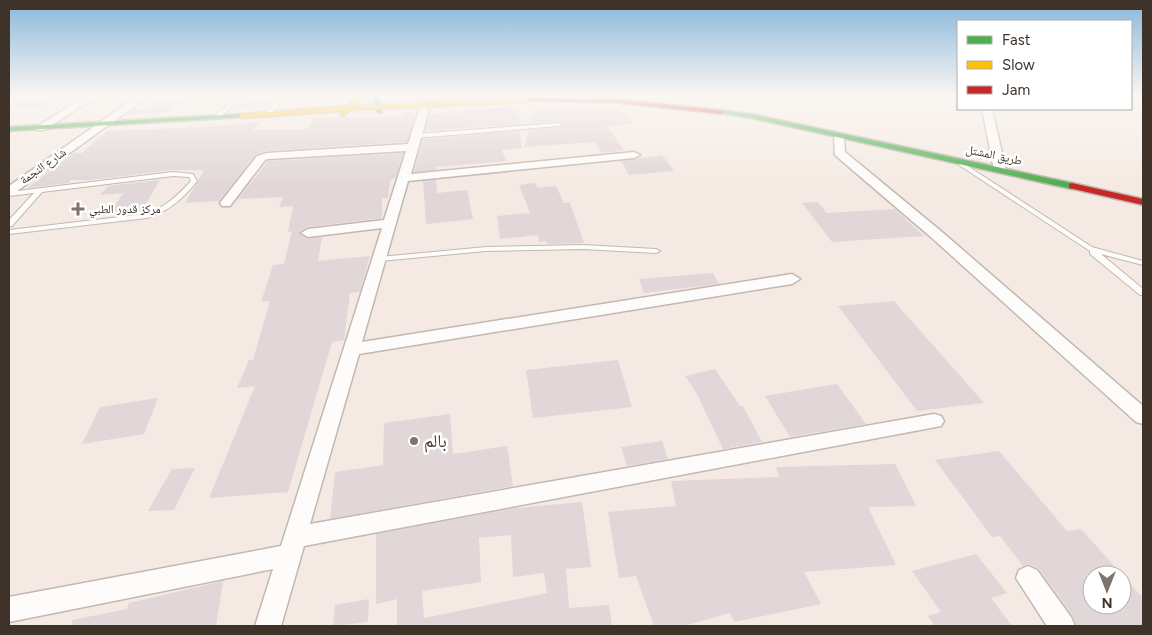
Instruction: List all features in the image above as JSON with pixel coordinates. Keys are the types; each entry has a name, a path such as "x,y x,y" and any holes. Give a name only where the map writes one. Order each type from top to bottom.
{"main road":[{"name":"طريق المشتل","path":"9,130 109,125"},
{"name":"طريق المشتل","path":"787,125 1143,202"}],"street":[{"path":"40,128 46,125"},
{"name":"شارع النجمة","path":"9,192 103,125"},
{"path":"268,626 405,178 419,125"},
{"path":"990,125 1000,170"},
{"path":"839,137 838,153 937,235 1143,417"},
{"path":"226,203 261,158 267,156 414,142"},
{"path":"405,178 634,155"},
{"path":"308,232 391,223"},
{"path":"353,349 792,279"},
{"path":"9,610 293,546 934,421"},
{"path":"1028,578 1062,626"}],"lane":[{"path":"414,142 558,125"},
{"path":"956,161 1089,249 1143,293"},
{"path":"9,192 173,174 190,175 194,181 180,198 163,210 147,216 9,232"},
{"path":"9,224 40,190"},
{"path":"380,259 486,249 584,247 656,251"},
{"path":"1089,249 1143,263"}],"building":[{"path":"232,125 257,125 252,130 308,129 310,125 412,125 407,142 267,151 256,154 219,201 185,203 204,170 173,170 89,180 71,180 68,183 27,188 74,153 82,153 107,131"},
{"path":"427,125 511,125 425,131"},
{"path":"563,125 625,125 607,126 624,150 602,153 595,142 524,147 529,130 560,128"},
{"path":"520,131 522,148 502,150 506,161 436,167 436,170 414,172 423,139"},
{"path":"403,153 396,177 390,181 388,198 382,198 382,218 308,227 299,232 308,239 322,237 318,261 370,256 360,292 350,293 344,340 332,342 288,492 209,498 255,386 237,388 249,360 253,360 270,301 261,302 273,265 284,264 292,231 288,232 293,206 279,207 283,197 238,199 268,161"},
{"path":"662,155 674,171 629,175 621,161"},
{"path":"160,180 141,212 109,215 123,193 100,195 108,186"},
{"path":"436,180 437,193 467,190 473,219 426,224 423,181"},
{"path":"535,183 538,188 556,186 564,203 570,203 584,243 547,244 546,241 539,242 538,235 500,239 497,216 530,213 519,185"},
{"path":"818,202 827,213 895,209 924,236 832,242 802,203"},
{"path":"713,273 719,284 644,293 639,279"},
{"path":"894,301 984,403 917,411 838,306"},
{"path":"618,360 632,407 533,418 526,370"},
{"path":"715,369 740,406 743,406 762,442 723,449 697,394 685,376"},
{"path":"837,384 866,424 790,437 765,396"},
{"path":"158,398 144,434 82,444 100,407"},
{"path":"450,414 453,454 507,446 513,486 330,519 335,472 383,465 384,423"},
{"path":"662,441 668,459 627,466 621,447"},
{"path":"999,451 1067,531 1081,529 1113,565 1082,565 1082,615 1132,615 1132,586 1143,598 1143,626 1077,626 1073,616 1039,569 1029,564 1023,566 1000,536 992,537 935,460"},
{"path":"895,464 916,506 868,507 896,565 804,572 821,604 734,622 730,613 684,626 654,626 636,576 619,578 608,512 676,506 671,481 779,477 776,467"},
{"path":"195,468 174,510 148,511 172,469"},
{"path":"582,502 591,567 566,569 569,608 609,605 612,626 397,626 397,599 376,604 376,534 516,508","holes":["511,535 513,577 544,573 547,593 424,618 422,591 481,582 479,538"]},
{"path":"976,554 1007,593 991,598 1012,626 935,626 928,616 941,612 912,571"},
{"path":"223,581 216,626 72,626 72,620 127,609 129,603"},
{"path":"369,599 368,622 333,626 335,605"}],"traffic: fast":[{"path":"9,129 87,125"},
{"path":"791,125 1072,186"}],"traffic: jam":[{"path":"1072,186 1143,202"}],"place":[{"name":"مركز قدور الطبي","path":"78,209"},
{"name":"بالم","path":"414,441"}]}
